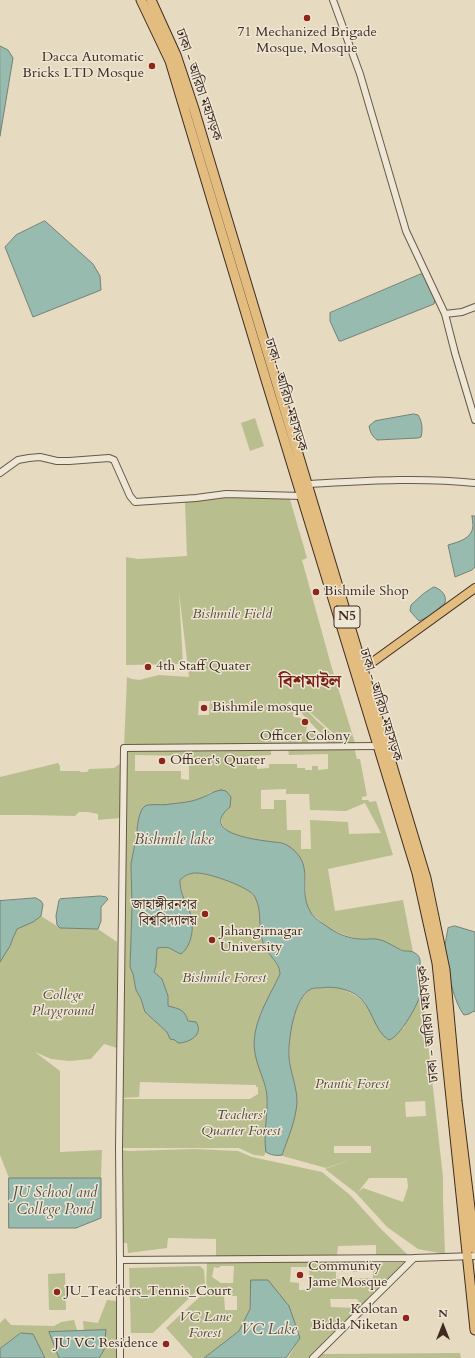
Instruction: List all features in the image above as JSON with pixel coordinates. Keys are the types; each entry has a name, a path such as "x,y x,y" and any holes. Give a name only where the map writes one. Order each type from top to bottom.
{"highway":[{"name":"ঢাকা - আরিচা মহাসড়ক","path":"141,0 170,61 417,873 437,964 471,1256 475,1330"},
{"name":"ঢাকা - আরিচা মহাসড়ক","path":"151,0 176,55 194,109 426,878 445,970 457,1101 475,1249"}],"main road":[{"path":"363,669 475,588"}],"street":[{"path":"333,0 360,74 406,231 445,314 475,420"},
{"path":"445,314 462,312 475,307"},
{"path":"0,472 18,460 29,458 40,457 57,461 69,461 109,458 114,460 130,496 135,502 196,498 226,494 302,496"},
{"path":"307,484 395,480 454,481 475,483"},
{"path":"120,1358 119,1148 124,748 378,746"},
{"path":"120,1260 414,1258 471,1256"},
{"path":"313,1358 414,1258"}],"green space":[{"path":"255,418 264,446 250,451 241,423"},
{"path":"226,494 289,496 307,558 302,560 331,665 355,743 354,747 357,759 360,759 367,796 362,797 362,800 368,800 370,802 376,801 393,855 328,869 335,911 403,900 413,952 405,951 377,939 359,939 330,929 311,913 306,902 305,871 284,843 239,837 225,829 222,823 222,818 223,814 230,807 211,792 200,799 184,803 150,805 143,808 137,826 131,864 132,908 130,967 136,990 141,999 145,1012 167,1032 170,1039 175,1040 178,1043 188,1021 185,1014 168,1006 168,996 162,979 154,972 156,966 157,948 170,948 177,952 191,938 192,918 182,894 180,880 194,873 210,875 238,885 252,893 255,897 259,909 262,939 266,949 278,966 280,974 263,1009 257,1025 254,1041 267,1096 266,1152 264,1156 254,1155 239,1148 119,1148 121,1099 250,1099 258,1094 258,1087 256,1087 256,1085 140,1082 139,1097 120,1098 124,748 127,677 139,680 159,675 189,677 179,592 183,664 126,665 126,557 138,559 187,556 185,502","holes":["199,701 210,701 209,715 198,715","290,701 326,739 326,743 308,742 308,738 318,738 316,733 306,733 307,725 301,725 301,718 294,717 294,708 288,704","300,703 345,744 316,720","271,749 288,749 289,755 328,754 328,769 318,770 318,766 312,766 312,770 305,770 305,768 297,768 297,764 269,764 269,768 257,769 257,765 248,765 248,756 271,755","135,755 189,756 189,780 181,779 181,771 135,771","286,789 286,794 309,794 310,810 346,811 365,803 381,833 349,834 348,822 310,820 311,849 301,849 301,830 287,830 286,800 274,800 274,809 261,809 261,790"]},
{"path":"58,763 60,766 60,771 87,772 89,769 114,768 121,763 120,818 98,820 98,814 88,812 79,812 75,816 0,815 0,777"},
{"name":"College Playground","path":"41,916 60,928 98,929 117,942 117,1048 104,1044 91,1059 69,1061 51,1059 35,1052 60,1071 60,1152 102,1150 101,1178 9,1178 0,1155 0,962 10,946 17,929"},
{"name":"Prantic Forest","path":"336,987 349,992 359,998 367,1006 374,1018 403,1029 422,990 443,1177 445,1254 418,1249 387,1227 356,1193 325,1169 352,1159 326,1168 279,1155 282,1155 295,1115 297,1102 289,1057 290,1032 294,1015 302,998 310,989","holes":["425,1101 426,1116 406,1117 405,1102","334,1146 371,1146 371,1153 334,1153","369,1178 407,1178 408,1187 403,1202 363,1188 358,1192"]},
{"path":"194,1149 238,1151 252,1157 322,1172 350,1195 381,1229 410,1257 376,1258 376,1245 338,1246 337,1255 216,1258 216,1239 168,1238 167,1248 128,1253 127,1243 121,1243 120,1150"},
{"name":"VC Lane Forest","path":"376,1261 376,1263 405,1263 310,1358 288,1358 300,1338 251,1280 250,1309 239,1331 204,1358 193,1358 166,1328 206,1291 207,1262","holes":["221,1266 234,1266 233,1283 221,1283 212,1277 214,1267 218,1268","291,1267 309,1267 310,1290 299,1290 299,1283 290,1282","357,1268 369,1268 369,1270 373,1270 373,1278 336,1279 336,1269 340,1269 341,1272 343,1272 344,1269 353,1269 353,1272 357,1272","224,1296 237,1296 237,1310 225,1310","330,1299 357,1299 360,1304 356,1308 331,1307"]},
{"path":"200,1266 204,1270 205,1283 153,1333 131,1333 129,1268"},
{"name":"JU_Teachers_Tennis_Court","path":"65,1273 66,1310 49,1310 48,1274"},
{"path":"107,1300 117,1301 120,1358 45,1358 33,1334 21,1333 0,1349 0,1323 5,1318 11,1325 54,1326 61,1322 74,1320 77,1330 84,1331 83,1321 98,1323"},
{"path":"460,1353 461,1358 317,1358 321,1354"}],"water":[{"path":"0,46 8,50 13,58 0,136"},
{"path":"45,221 93,264 100,276 101,290 33,317 5,247 16,235"},
{"path":"421,274 425,275 435,300 434,304 339,341 330,321 330,313"},
{"path":"414,414 418,415 420,420 422,428 421,437 377,440 371,432 369,426 375,421"},
{"path":"472,516 475,516 475,567 472,570 455,577 448,545 464,539 470,534 473,526"},
{"path":"434,587 443,593 445,603 430,616 419,621 410,611 411,605 423,594"},
{"name":"Bishmile lake","path":"221,790 226,791 231,797 230,807 222,817 221,825 227,831 263,841 282,843 290,847 298,854 304,870 306,902 311,913 316,919 333,931 342,935 356,939 374,939 387,942 404,951 413,952 419,956 420,959 419,975 422,991 420,997 404,1026 394,1037 389,1040 379,1031 366,1005 361,999 351,992 329,987 312,989 305,994 300,1001 293,1020 289,1050 297,1102 293,1122 282,1155 274,1155 266,1152 265,1138 267,1097 254,1047 260,1014 280,974 276,962 266,949 262,939 259,909 252,893 229,881 210,875 192,873 180,880 184,899 191,915 192,934 188,945 181,954 170,948 157,948 156,966 154,972 162,979 168,996 168,1006 181,1010 185,1014 188,1021 196,1022 198,1026 197,1034 191,1040 178,1043 175,1040 170,1039 167,1032 145,1012 141,999 136,990 130,967 132,908 131,864 141,811 148,805 167,805 190,801"},
{"path":"101,896 108,899 101,907 101,921 98,929 60,928 57,925 56,916 60,899"},
{"path":"36,898 43,904 41,916 33,922 17,929 10,946 0,962 0,901"},
{"path":"455,926 475,932 475,1012 474,1011 464,1015 460,1010 454,994 445,953 448,928"},
{"name":"JU School and College Pond","path":"9,1178 101,1178 101,1218 76,1228 9,1228"},
{"name":"VC Lake","path":"251,1280 268,1280 289,1306 300,1338 286,1358 204,1358 239,1331 250,1309"},
{"path":"106,1330 104,1350 99,1358 59,1358 49,1332"},
{"path":"21,1333 33,1334 45,1358 0,1358 0,1349"}],"place":[{"name":"71 Mechanized Brigade Mosque, Mosque","path":"307,18"},
{"name":"Dacca Automatic Bricks LTD Mosque","path":"152,66"},
{"name":"Bishmile Shop","path":"316,592"},
{"name":"4th Staff Quater","path":"148,667"},
{"name":"Bishmile mosque","path":"204,708"},
{"name":"Officer Colony","path":"305,722"},
{"name":"Officer's Quater","path":"162,761"},
{"name":"জাহাঙ্গীরনগর বিশ্ববিদ্যালয়","path":"205,914"},
{"name":"Jahangirnagar University","path":"212,940"},
{"name":"Community Jame Mosque","path":"300,1275"},
{"name":"JU_Teachers_Tennis_Court","path":"57,1292"},
{"name":"Kolotan Bidda Niketan","path":"406,1318"},
{"name":"JU VC Residence","path":"166,1344"}],"district":[{"name":"বিশমাইল","path":"310,683"}],"park label":[{"name":"Bishmile Field","path":"232,615"},
{"name":"Bishmile Forest","path":"224,979"},
{"name":"Teachers' Quarter Forest","path":"241,1124"}]}
